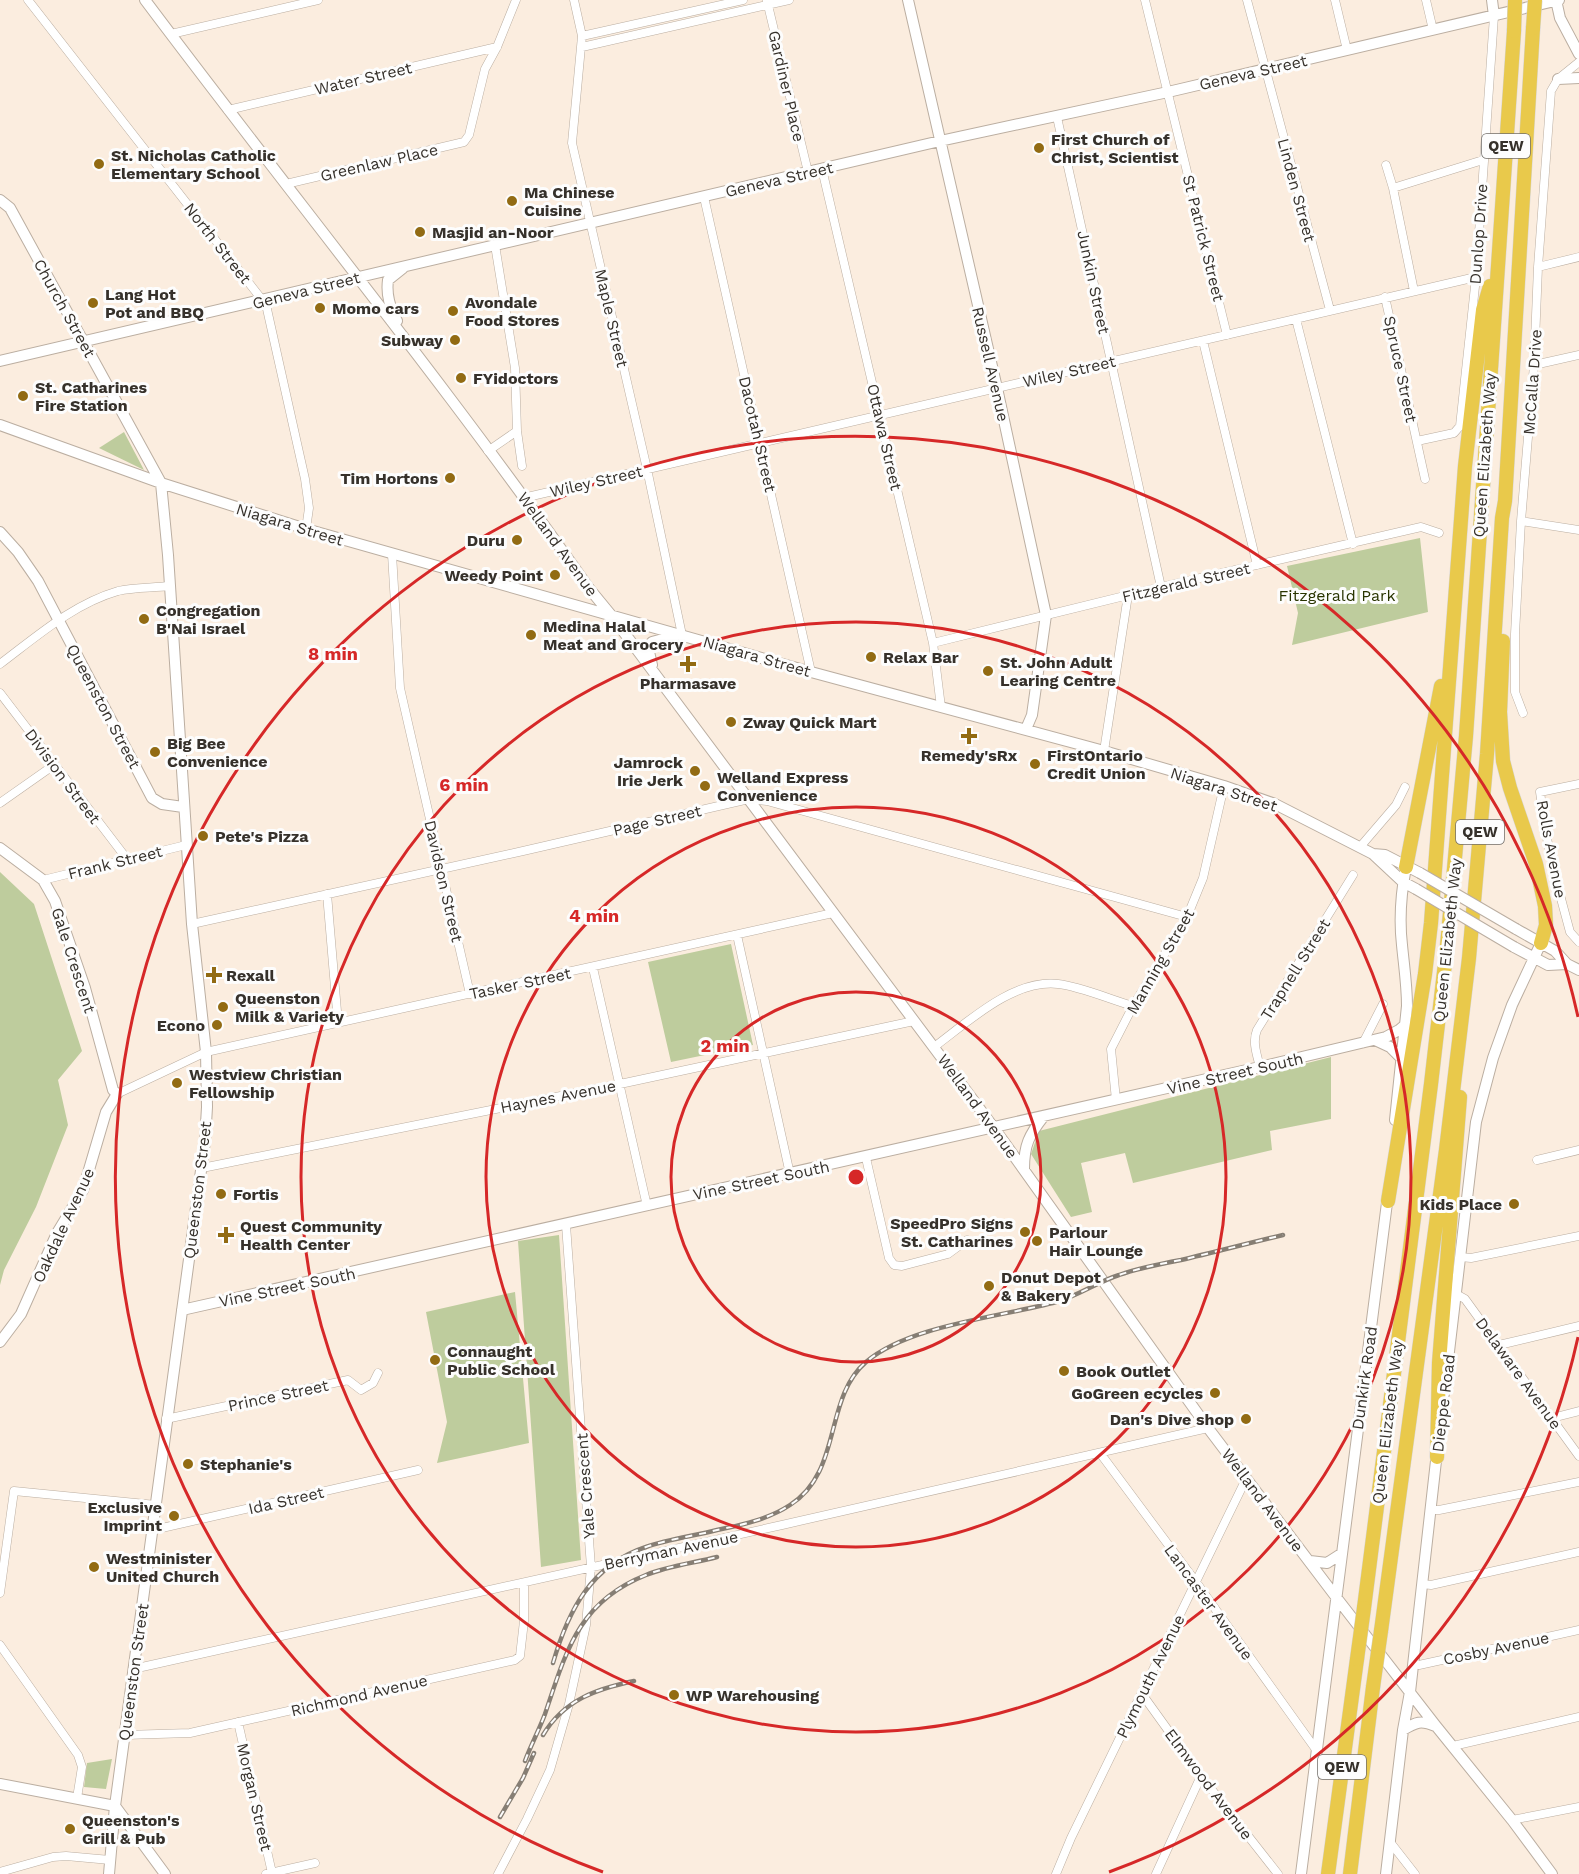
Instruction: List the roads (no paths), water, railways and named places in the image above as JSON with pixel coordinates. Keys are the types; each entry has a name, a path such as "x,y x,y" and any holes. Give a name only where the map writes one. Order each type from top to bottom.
{"highway":[{"name":"Queen Elizabeth Way","path":"1328,1874 1364,1608 1447,946 1466,736 1515,0"},
{"name":"Queen Elizabeth Way","path":"1350,1874 1469,958 1487,754 1505,501 1535,0"},
{"path":"1388,1201 1425,974 1431,923 1465,466 1483,310 1497,261"},
{"path":"1505,501 1507,542 1500,712 1503,761 1541,885 1546,925 1541,943"},
{"path":"1406,867 1453,624"},
{"path":"1437,1457 1439,1363 1460,1117 1462,1015"}],"main road":[{"path":"145,0 357,278 405,337"},
{"name":"Russell Avenue","path":"908,0 997,388 1046,615 1032,715 1026,729"},
{"name":"Dunlop Drive","path":"1492,0 1494,16"},
{"name":"Geneva Street","path":"0,361 263,301 589,222 940,141 1168,92 1557,0"},
{"path":"1557,0 1568,36 1579,54"},
{"path":"1558,79 1579,78"},
{"name":"Church Street","path":"0,200 10,208 161,483 168,555 183,807"},
{"path":"405,337 391,309 386,291 388,280 407,265"},
{"name":"Welland Avenue","path":"405,337 588,587 994,1128 1246,1479 1552,1874"},
{"name":"Niagara Street","path":"0,424 161,483 306,530 1224,786 1275,804 1373,854 1403,882 1534,959 1548,965 1567,964"},
{"name":"Queenston Street","path":"0,532 18,552 38,581 152,798 162,804 183,807 192,924 206,1052 207,1112 202,1168 114,1806 109,1874"},
{"path":"657,676 650,660 648,647 652,642 682,635"},
{"name":"Gale Crescent","path":"0,848 43,879 55,901 85,988 113,1090 117,1094"},
{"name":"Niagara Street","path":"1373,854 1385,855 1420,873 1541,943 1554,951 1567,964 1579,970"},
{"name":"Dunkirk Road","path":"1301,1874 1388,1201 1406,1024 1407,988 1401,927 1406,867"},
{"name":"Dieppe Road","path":"1386,1874 1432,1510 1472,1142 1493,1058 1512,1005 1541,943"},
{"name":"Vine Street South","path":"182,1310 866,1158 1363,1043 1393,1034 1406,1024"},
{"path":"1375,1040 1390,1047 1401,1058"},
{"name":"Oakdale Avenue","path":"0,1342 21,1314 57,1233 83,1190 106,1112 117,1094"},
{"path":"1024,1169 1024,1152 1029,1137 1044,1116"},
{"path":"1310,1561 1327,1563 1341,1554"},
{"path":"1403,1730 1415,1722 1424,1721 1436,1726"},
{"path":"0,1784 114,1806 165,1874"}],"street":[{"name":"North Street","path":"28,0 263,301 267,309 305,479 309,508 306,530"},
{"path":"171,34 318,0"},
{"path":"497,47 516,0"},
{"name":"Maple Street","path":"574,0 582,36 582,47 572,144 647,469 682,635"},
{"path":"582,36 743,0"},
{"path":"582,47 768,2 789,0"},
{"name":"St Patrick Street","path":"1145,0 1227,335"},
{"name":"Linden Street","path":"1247,0 1330,310"},
{"path":"1335,0 1347,50"},
{"path":"1426,0 1433,30"},
{"name":"Gardiner Place","path":"768,2 807,172"},
{"name":"Dunlop Drive","path":"1457,430 1460,426 1476,277 1494,16"},
{"name":"Water Street","path":"228,110 497,47"},
{"name":"Greenlaw Place","path":"286,184 464,141 469,135 485,69 497,47"},
{"path":"1558,79 1579,62"},
{"name":"McCalla Drive","path":"1523,713 1515,692 1515,634 1521,521 1534,365 1538,267 1551,91 1558,79"},
{"name":"Junkin Street","path":"1057,117 1161,587"},
{"path":"1393,188 1484,160"},
{"path":"1386,165 1393,188 1413,291"},
{"name":"Ottawa Street","path":"822,169 933,643 941,707"},
{"name":"Dacotah Street","path":"704,197 812,672"},
{"path":"495,245 515,368 517,431 522,466"},
{"path":"1538,267 1579,257"},
{"name":"Wiley Street","path":"523,498 1476,277"},
{"name":"Spruce Street","path":"1385,297 1425,479"},
{"path":"1296,319 1353,544"},
{"path":"1203,341 1257,565"},
{"path":"1534,365 1579,355"},
{"name":"Spruce Street","path":"1417,441 1457,430"},
{"path":"488,451 517,431"},
{"path":"1521,521 1579,530"},
{"name":"Fitzgerald Street","path":"933,643 1421,527 1439,533"},
{"name":"Davidson Street","path":"392,554 400,688 470,994"},
{"path":"0,664 58,620 105,596 120,590 169,586"},
{"path":"1104,751 1128,595"},
{"name":"Division Street","path":"0,693 127,860"},
{"path":"0,803 54,765"},
{"name":"Rolls Avenue","path":"1579,784 1540,792 1556,880 1570,932 1579,942"},
{"name":"Manning Street","path":"1116,1100 1111,1049 1133,1006 1187,917 1203,878 1224,786"},
{"path":"1360,847 1396,805 1405,787"},
{"name":"Page Street","path":"192,924 749,799 766,801 1187,917"},
{"name":"Frank Street","path":"43,879 186,845"},
{"name":"Trapnell Street","path":"1260,1067 1254,1036 1353,876"},
{"path":"327,894 338,1023"},
{"name":"Tasker Street","path":"206,1052 593,968 833,912"},
{"path":"737,935 790,1174"},
{"path":"593,968 647,1206"},
{"path":"934,1047 1001,997 1042,983 1060,984 1133,1006"},
{"path":"1363,1043 1383,1004"},
{"name":"Haynes Avenue","path":"202,1168 620,1084 914,1021"},
{"path":"117,1094 206,1052"},
{"path":"1537,1160 1579,1150"},
{"path":"866,1158 889,1258 894,1265 902,1266 948,1254 967,1240"},
{"name":"Yale Crescent","path":"498,1874 550,1770 576,1678 586,1625 591,1567 566,1225"},
{"path":"1460,1257 1471,1258 1579,1236"},
{"name":"Delaware Avenue","path":"1456,1293 1465,1299 1579,1456"},
{"path":"1499,1345 1579,1326"},
{"name":"Prince Street","path":"166,1419 348,1380 361,1390 373,1383 378,1373"},
{"path":"1552,1418 1579,1412"},
{"name":"Berryman Avenue","path":"133,1669 1208,1428"},
{"name":"Lancaster Avenue","path":"1100,1453 1317,1751"},
{"name":"Ida Street","path":"153,1530 418,1470"},
{"name":"Plymouth Avenue","path":"1056,1874 1071,1838 1246,1479"},
{"path":"1432,1510 1579,1482"},
{"path":"0,1593 14,1491 156,1505"},
{"path":"1422,1584 1431,1585 1579,1552"},
{"name":"Richmond Avenue","path":"125,1736 190,1733 514,1660 520,1656 524,1621 524,1583"},
{"name":"Cosby Avenue","path":"1413,1664 1419,1665 1579,1630"},
{"path":"0,1645 78,1755 82,1767 77,1798"},
{"name":"Elmwood Avenue","path":"1142,1694 1278,1874"},
{"path":"1453,1746 1579,1717"},
{"name":"Morgan Street","path":"238,1722 269,1873"},
{"path":"1156,1874 1202,1776"},
{"path":"1512,1820 1579,1807"},
{"path":"1390,1842 1415,1874"},
{"path":"0,1872 53,1857 110,1860"},
{"path":"269,1873 315,1863"}],"railway":[{"path":"553,1663 566,1625 584,1592 610,1565 627,1555 655,1544 764,1518 790,1505 807,1491 826,1455 843,1395 853,1377 866,1362 884,1349 931,1331 1056,1302 1134,1270 1283,1235"},
{"path":"525,1761 568,1650 578,1631 604,1599 623,1586 654,1572 717,1557"},
{"path":"543,1735 561,1713 582,1698 594,1692 634,1681"},
{"path":"500,1817 523,1778 534,1753"}],"place":[{"name":"First Church of Christ, Scientist","path":"1039,148"},
{"name":"St. Nicholas Catholic Elementary School","path":"99,164"},
{"name":"Ma Chinese Cuisine","path":"512,201"},
{"name":"Masjid an-Noor","path":"420,232"},
{"name":"Lang Hot Pot and BBQ","path":"93,303"},
{"name":"Momo cars","path":"320,308"},
{"name":"Avondale Food Stores","path":"453,311"},
{"name":"Subway","path":"455,340"},
{"name":"FYidoctors","path":"461,378"},
{"name":"St. Catharines Fire Station","path":"23,396"},
{"name":"Tim Hortons","path":"450,478"},
{"name":"Duru","path":"517,540"},
{"name":"Weedy Point","path":"555,575"},
{"name":"Congregation B'Nai Israel","path":"144,619"},
{"name":"Medina Halal Meat and Grocery","path":"531,635"},
{"name":"Relax Bar","path":"871,657"},
{"name":"Pharmasave","path":"688,664"},
{"name":"St. John Adult Learing Centre","path":"988,671"},
{"name":"Zway Quick Mart","path":"731,722"},
{"name":"Remedy'sRx","path":"969,736"},
{"name":"Big Bee Convenience","path":"155,752"},
{"name":"FirstOntario Credit Union","path":"1035,764"},
{"name":"Jamrock Irie Jerk","path":"695,771"},
{"name":"Welland Express Convenience","path":"705,786"},
{"name":"Pete's Pizza","path":"203,836"},
{"name":"Rexall","path":"214,975"},
{"name":"Queenston Milk & Variety","path":"223,1007"},
{"name":"Econo","path":"217,1025"},
{"name":"Westview Christian Fellowship","path":"177,1083"},
{"name":"Fortis","path":"221,1194"},
{"name":"Kids Place","path":"1514,1204"},
{"name":"SpeedPro Signs St. Catharines","path":"1025,1232"},
{"name":"Quest Community Health Center","path":"226,1235"},
{"name":"Parlour Hair Lounge","path":"1037,1241"},
{"name":"Donut Depot & Bakery","path":"989,1286"},
{"name":"Connaught Public School","path":"435,1360"},
{"name":"Book Outlet","path":"1064,1371"},
{"name":"GoGreen ecycles","path":"1215,1393"},
{"name":"Dan's Dive shop","path":"1246,1419"},
{"name":"Stephanie's","path":"188,1464"},
{"name":"Exclusive Imprint","path":"174,1516"},
{"name":"Westminister United Church","path":"94,1567"},
{"name":"WP Warehousing","path":"674,1695"},
{"name":"Queenston's Grill & Pub","path":"70,1829"}],"park label":[{"name":"Fitzgerald Park","path":"1337,595"}]}
